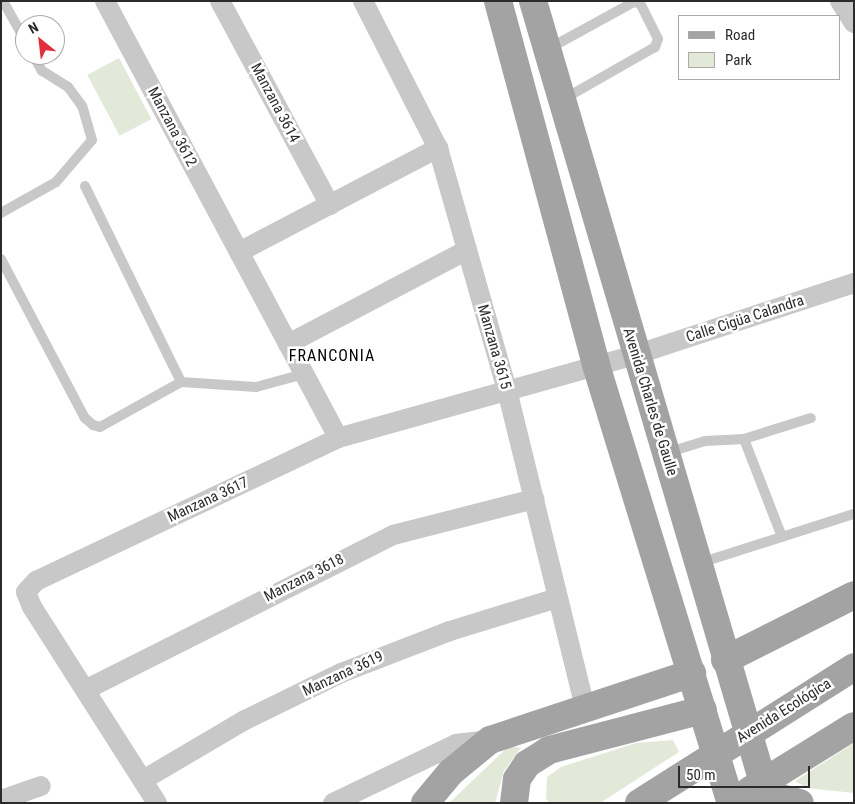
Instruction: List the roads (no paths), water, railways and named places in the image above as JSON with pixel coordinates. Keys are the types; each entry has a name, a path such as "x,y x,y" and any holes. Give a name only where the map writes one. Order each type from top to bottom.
{"main road":[{"path":"498,1 596,365 704,710 731,803 854,726"},
{"name":"Avenida Charles de Gaulle","path":"533,1 635,355 699,563 725,660 768,798"},
{"path":"725,660 854,595"},
{"name":"Avenida Ecológica","path":"639,803 682,774 854,668"},
{"path":"425,803 451,772 490,740 692,673"},
{"path":"514,803 517,779 527,764 549,750 704,710"},
{"path":"768,798 800,803"}],"street":[{"name":"Manzana 3612","path":"105,1 338,438"},
{"name":"Manzana 3614","path":"220,1 330,204"},
{"name":"Manzana 3615","path":"363,1 438,148 507,390 585,708"},
{"path":"840,1 854,23"},
{"path":"239,252 438,148"},
{"path":"288,344 467,250"},
{"name":"Calle Cigüa Calandra","path":"635,355 854,283"},
{"name":"Manzana 3617","path":"157,803 87,689 32,606 26,592 36,582 338,438 635,355"},
{"name":"Manzana 3618","path":"87,689 393,535 534,499"},
{"name":"Manzana 3619","path":"143,780 245,720 341,674 417,642 557,598"},
{"path":"333,803 456,744 490,740"},
{"path":"1,800 41,786"}],"lane":[{"path":"3,1 15,22"},
{"path":"546,49 634,2 640,3 658,39 655,47 561,101"},
{"path":"1,212 56,182 92,140 82,106 68,87 42,71 39,65"},
{"path":"85,186 181,382"},
{"path":"1,259 88,422 100,427 181,382 256,387 290,382 304,374"},
{"path":"665,453 705,441 744,439 810,418"},
{"path":"744,439 782,537"},
{"path":"699,563 854,514"}],"district":[{"name":"FRANCONIA","path":"332,356"}]}
